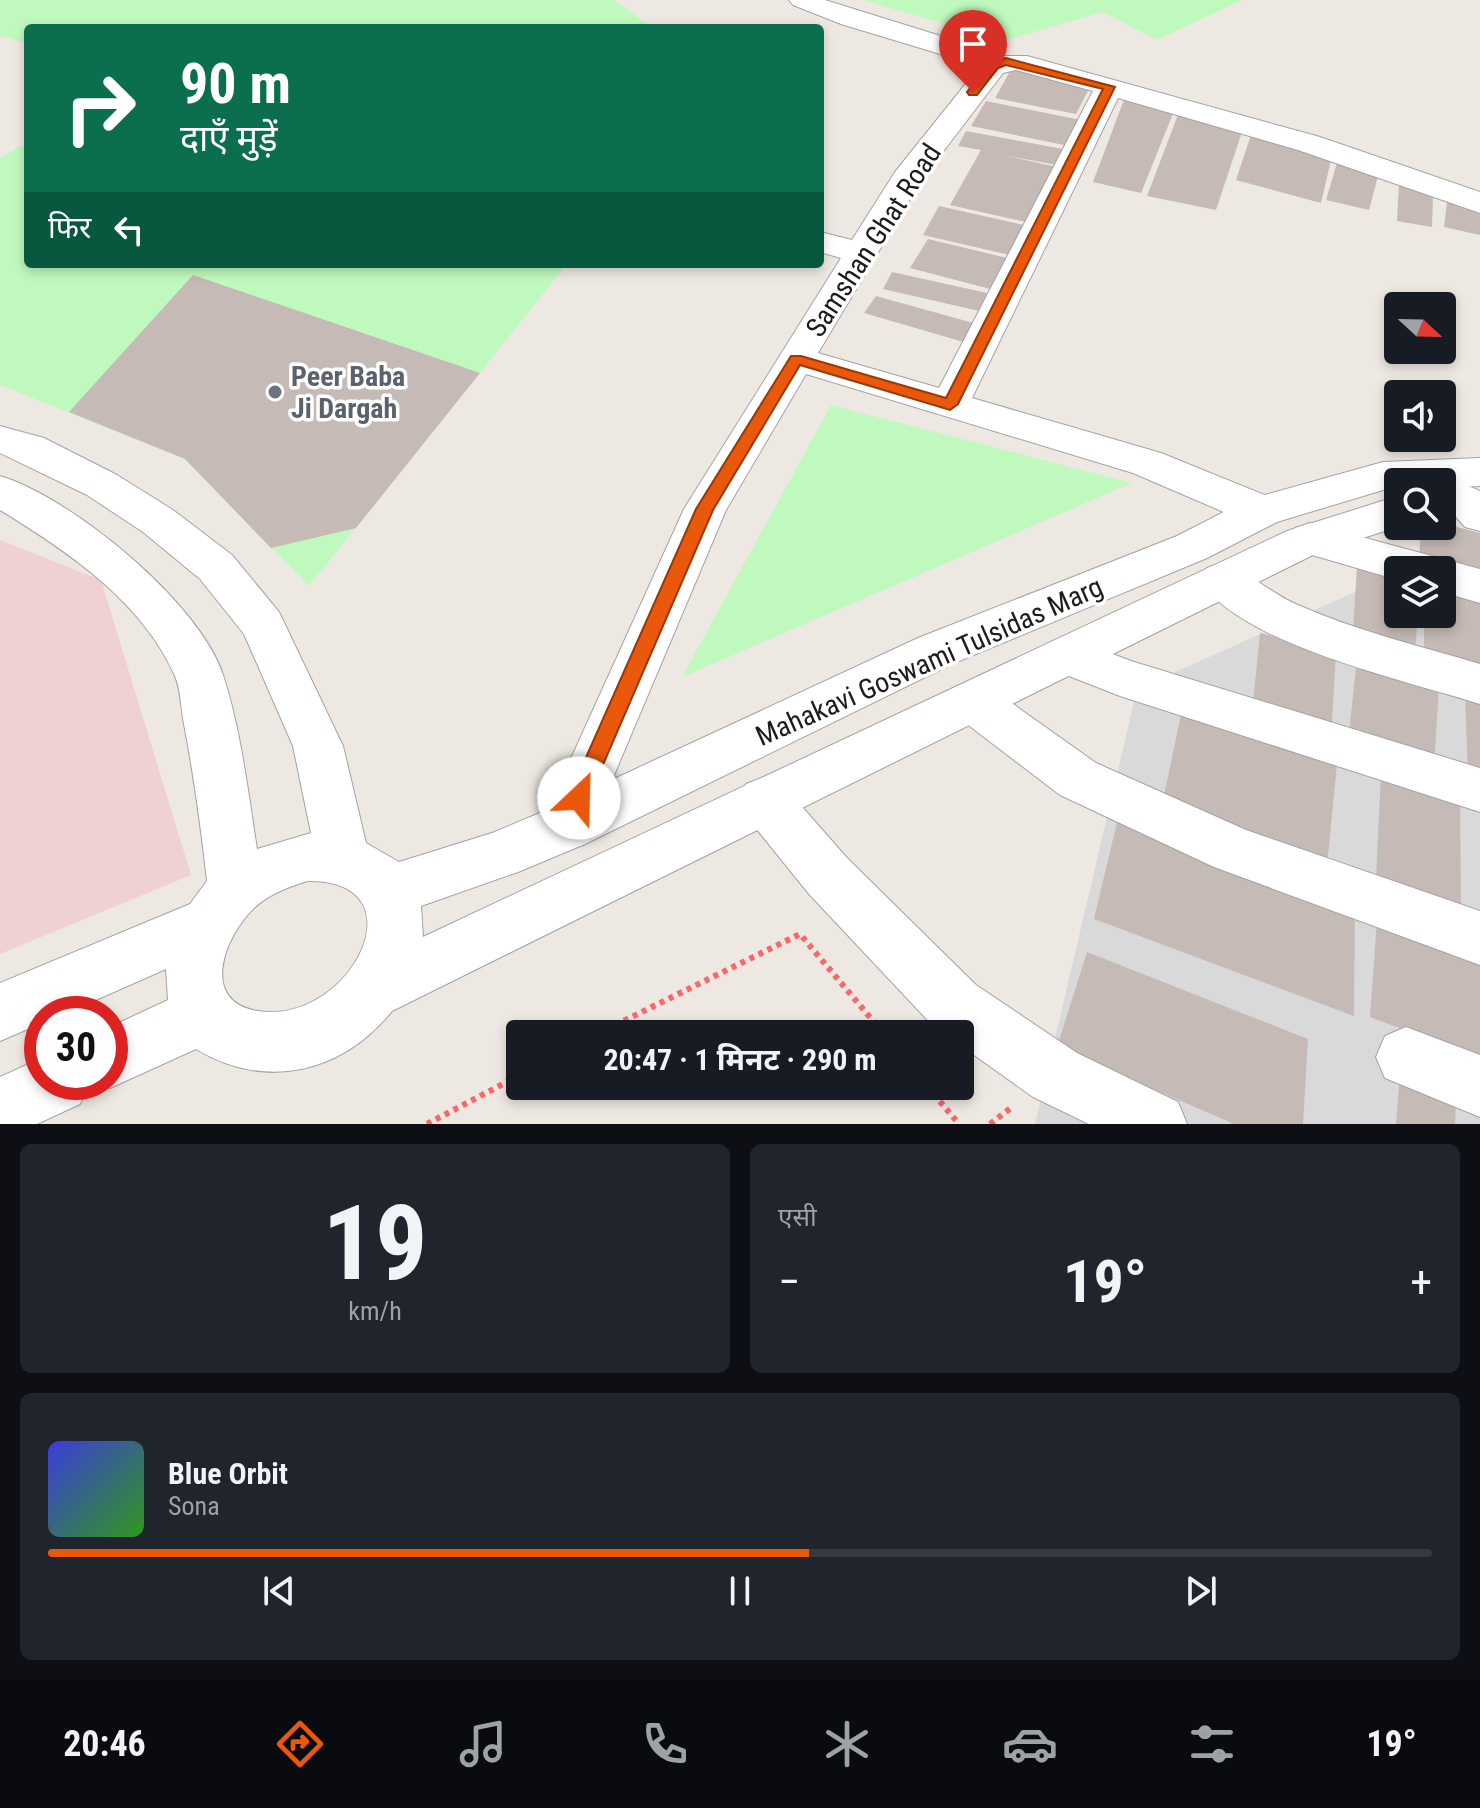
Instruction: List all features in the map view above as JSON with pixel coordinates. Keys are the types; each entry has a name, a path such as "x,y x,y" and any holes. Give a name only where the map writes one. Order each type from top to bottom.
{"street":[{"path":"802,0 850,19 1109,87 1387,169 1480,203"},
{"name":"Samshan Ghat Road","path":"566,827 705,509 906,179 1006,62"},
{"path":"950,404 1109,87"},
{"path":"824,243 861,253"},
{"path":"796,359 1147,463 1262,511"},
{"path":"0,439 30,448 90,478 158,521 216,567 263,625 318,746 343,859"},
{"name":"Mahakavi Goswami Tulsidas Marg","path":"204,1014 224,1034 253,1045 286,1045 322,1034 352,1015 377,988 392,957 397,926 389,891 499,855 566,827 935,651 1192,547 1262,511 1383,476 1469,497"},
{"path":"0,491 59,526 119,570 163,618 199,674 223,795 221,906 198,946 193,970 195,994 204,1014 128,1050"},
{"name":"Mahakavi Goswami Tulsidas Marg","path":"377,988 1310,539 1384,515"},
{"path":"1310,539 1384,559"},
{"path":"1456,579 1480,586"},
{"path":"1223,580 1234,591 1272,614 1310,630 1480,684"},
{"path":"1068,656 1120,677 1480,790"},
{"path":"972,701 1078,779 1233,850 1480,938"},
{"path":"764,800 818,864 955,1006 1055,1075 1125,1117"},
{"path":"0,1012 221,906 270,867 308,857 343,859 373,873 389,891"},
{"path":"1406,1057 1480,1086"},
{"path":"0,1109 24,1098"}],"path":[{"path":"625,1020 800,934 872,1020"},
{"path":"427,1124 506,1082"},
{"path":"939,1100 959,1124"}],"shaded area":[{"path":"0,540 101,580 191,875 0,954"},
{"path":"1480,541 1480,1124 1035,1124 1137,689 1384,579 1384,628 1456,628 1456,559"}],"green space":[{"path":"0,0 614,0 647,24 24,24 24,42 0,36"},
{"path":"863,0 1242,0 1157,40 1103,12 1003,41"},
{"path":"24,144 24,268 564,268 309,586 185,459 0,385 0,158"},
{"path":"831,405 1132,483 682,677"}],"building":[{"path":"1012,68 1090,87 1076,114 995,98"},
{"path":"1125,97 1174,111 1141,193 1093,182"},
{"path":"986,101 1081,120 1069,146 971,126"},
{"path":"1179,112 1242,132 1216,210 1147,196"},
{"path":"966,131 1063,149 1057,165 1003,155 1061,168 1035,224 950,205 981,150 958,146"},
{"path":"1251,135 1331,160 1321,203 1236,180"},
{"path":"1337,163 1378,176 1369,210 1326,200"},
{"path":"1399,183 1433,196 1432,227 1397,221"},
{"path":"1447,202 1480,214 1480,235 1444,227"},
{"path":"939,206 1037,228 1023,258 923,235"},
{"path":"928,239 1011,259 994,290 910,268"},
{"path":"892,272 987,293 979,311 883,289"},
{"name":"Peer Baba Ji Dargah","path":"193,275 480,373 356,528 271,548 185,459 69,412"},
{"path":"876,296 977,324 967,343 864,313"},
{"path":"1456,527 1480,533 1480,577 1456,570 1456,556 1419,556 1420,540 1456,540"},
{"path":"1357,566 1384,573 1384,628 1417,628 1416,648 1353,631"},
{"path":"1456,585 1480,591 1480,669 1424,654 1424,628 1456,628"},
{"path":"1260,633 1336,654 1331,735 1252,713"},
{"path":"1357,659 1439,684 1434,768 1348,741"},
{"path":"1465,690 1480,694 1480,783 1468,780"},
{"path":"1183,705 1338,754 1327,866 1161,810"},
{"path":"1381,773 1460,797 1461,906 1376,879"},
{"path":"1118,818 1355,897 1354,1016 1094,919"},
{"path":"1378,907 1480,943 1480,1058 1370,1017"},
{"path":"1087,952 1308,1039 1303,1124 1234,1124 1057,1047"},
{"path":"1401,1058 1457,1081 1455,1124 1396,1124"}],"place":[{"name":"Peer Baba Ji Dargah","path":"275,392"}],"route":[{"path":"579,798 705,509 796,359 950,404 1109,87 1006,61 994,66 973,92"}]}
